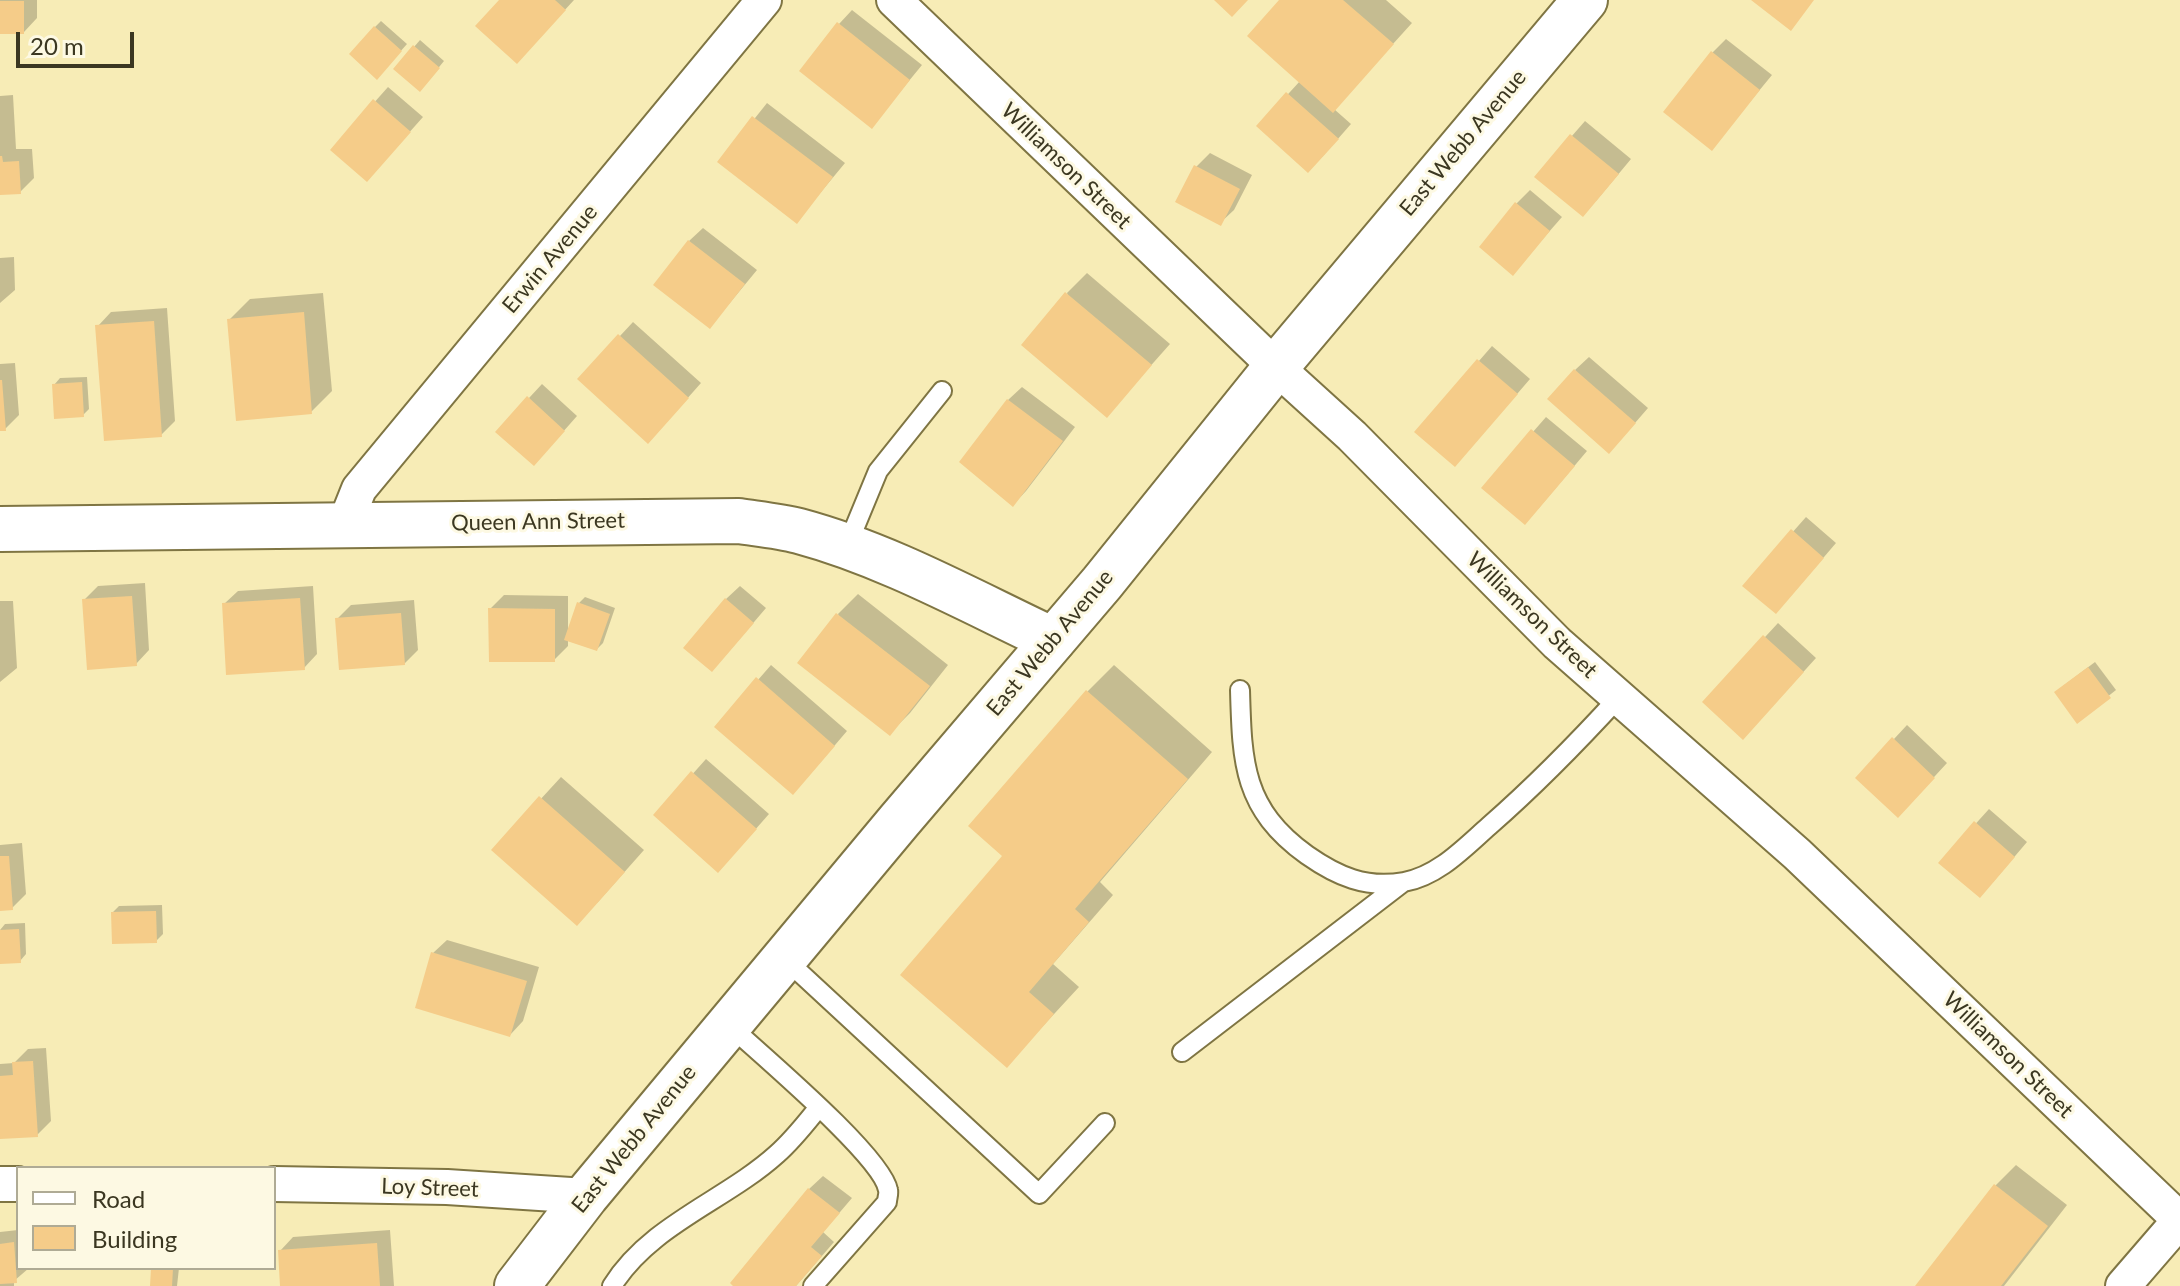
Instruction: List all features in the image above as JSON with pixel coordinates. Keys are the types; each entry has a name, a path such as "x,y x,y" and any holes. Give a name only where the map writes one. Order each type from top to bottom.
{"main road":[{"name":"East Webb Avenue","path":"517,1286 586,1196 1585,0"},
{"name":"Queen Ann Street","path":"0,529 739,521 798,531 847,546 931,581 1053,640"}],"street":[{"name":"Erwin Avenue","path":"345,524 359,489 764,0"},
{"name":"Williamson Street","path":"894,0 1276,367 1352,436 1557,643 1797,854 2180,1220"},
{"name":"Loy Street","path":"276,1184 447,1187 586,1196"},
{"path":"2123,1286 2180,1220"}],"lane":[{"path":"847,546 878,471 942,391"},
{"path":"1240,690 1244,764 1253,797 1284,839 1334,874 1371,884 1402,883 1424,877 1451,859 1548,774 1619,697"},
{"path":"1182,1052 1402,883"},
{"path":"784,958 1039,1194 1105,1123"},
{"path":"729,1025 840,1126 881,1175 888,1190 887,1202 813,1286"},
{"path":"612,1286 636,1258 673,1225 777,1154 819,1107"}],"building":[{"path":"499,0 555,0 566,10 517,64 475,26"},
{"path":"1214,0 1248,0 1232,17"},
{"path":"1279,0 1343,0 1394,44 1333,113 1247,36"},
{"path":"1751,0 1814,0 1791,31"},
{"path":"0,1 24,1 24,34 0,34"},
{"path":"837,22 910,80 872,129 799,71"},
{"path":"374,26 402,51 377,80 349,54"},
{"path":"413,45 440,68 420,92 393,69"},
{"path":"1711,51 1760,90 1712,151 1663,112"},
{"path":"1286,92 1339,139 1308,173 1256,126"},
{"path":"373,99 411,132 367,182 330,150"},
{"path":"752,116 833,177 797,224 717,162"},
{"path":"1570,134 1619,174 1583,217 1534,177"},
{"path":"0,156 3,162 19,161 21,194 0,195"},
{"path":"1194,165 1240,189 1221,226 1175,202"},
{"path":"1515,202 1550,231 1513,276 1479,247"},
{"path":"688,240 745,284 710,329 653,285"},
{"path":"1065,292 1152,365 1107,418 1021,345"},
{"path":"304,312 312,414 236,421 227,319"},
{"path":"154,321 162,437 104,441 95,325"},
{"path":"618,334 689,398 648,444 577,379"},
{"path":"1477,359 1518,394 1455,467 1414,432"},
{"path":"1574,369 1636,423 1609,454 1547,399"},
{"path":"2,380 6,431 0,431"},
{"path":"82,382 84,417 54,419 52,384"},
{"path":"527,396 565,431 534,466 495,432"},
{"path":"1007,399 1063,441 1013,507 959,462"},
{"path":"1531,429 1575,466 1525,525 1481,488"},
{"path":"1791,529 1824,558 1776,614 1742,586"},
{"path":"132,596 137,666 87,670 82,599"},
{"path":"300,598 305,670 226,675 222,603"},
{"path":"725,598 754,623 712,672 683,648"},
{"path":"577,602 610,614 597,651 564,640"},
{"path":"488,608 555,609 555,662 489,662"},
{"path":"401,613 405,665 339,670 335,618"},
{"path":"836,613 930,686 890,736 797,663"},
{"path":"1763,635 1804,672 1743,740 1702,702"},
{"path":"2088,667 2111,698 2077,724 2054,692"},
{"path":"756,677 835,746 793,795 714,727"},
{"path":"1086,690 1188,779 1075,909 1089,922 1029,992 1054,1014 1007,1068 900,975 1002,856 968,826"},
{"path":"1892,737 1935,778 1898,818 1855,778"},
{"path":"691,771 757,829 718,873 653,815"},
{"path":"539,796 625,872 577,926 491,850"},
{"path":"1974,821 2015,857 1980,898 1938,863"},
{"path":"0,856 9,856 13,910 0,911"},
{"path":"156,911 157,943 112,944 111,912"},
{"path":"19,929 21,963 0,964 0,930"},
{"path":"431,952 527,981 510,1037 415,1008"},
{"path":"33,1061 38,1137 0,1139 0,1076 13,1075 12,1062"},
{"path":"1994,1184 2048,1226 2001,1286 1915,1286"},
{"path":"808,1188 840,1213 811,1247 822,1256 796,1286 733,1286 730,1283"},
{"path":"14,1242 17,1283 0,1284 0,1244"},
{"path":"377,1243 380,1286 280,1286 278,1250"},
{"path":"151,1270 173,1270 172,1286 150,1286"}]}
